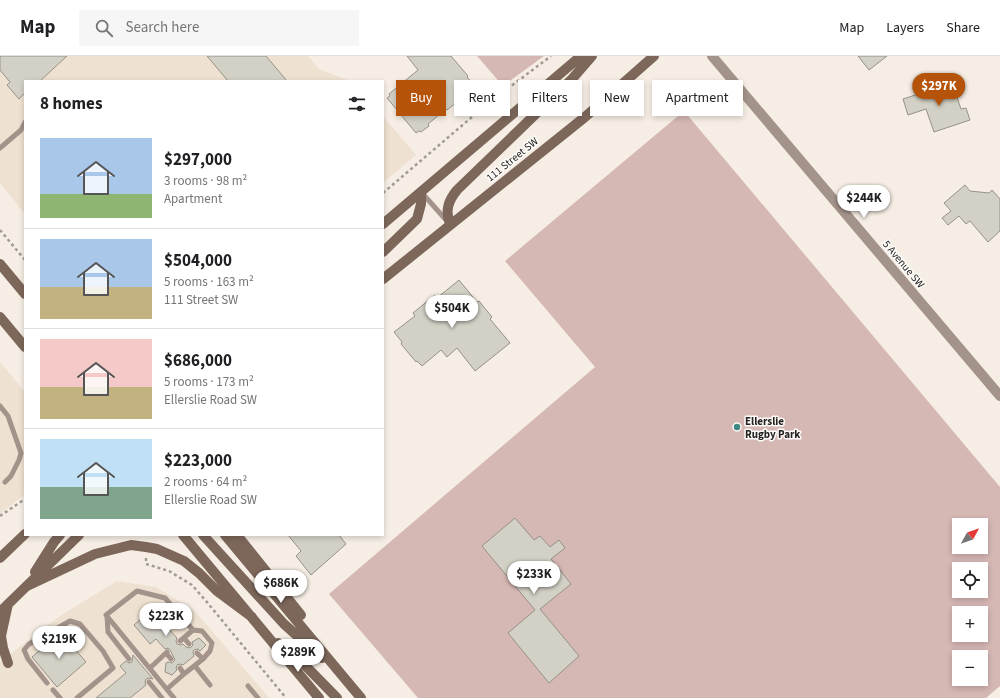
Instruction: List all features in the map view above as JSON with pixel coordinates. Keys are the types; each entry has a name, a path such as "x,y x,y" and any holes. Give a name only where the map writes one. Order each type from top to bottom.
{"main road":[{"path":"384,223 581,56"},
{"path":"450,224 447,216 447,209 453,195 457,190 572,79 592,56"},
{"name":"111 Street SW","path":"384,278 585,117 654,56"},
{"path":"384,251 417,218 421,204 421,192"},
{"path":"0,264 24,293"},
{"path":"0,272 18,285"},
{"path":"0,317 24,346"},
{"path":"0,558 24,535"},
{"path":"27,586 59,536"},
{"path":"0,612 78,536"},
{"path":"184,536 318,698"},
{"path":"204,536 284,624 350,684"},
{"path":"226,536 361,698"},
{"path":"238,536 328,650 350,684"},
{"path":"27,586 95,554 131,545 146,547 156,549 184,561 199,573 217,591 252,617"},
{"path":"0,563 8,550"},
{"path":"0,658 8,663 1,636 8,604"},
{"path":"268,637 293,653 337,698"}],"street":[{"name":"5 Avenue SW","path":"712,56 1000,396"}],"lane":[{"path":"0,148 21,130 24,124"},
{"path":"421,192 450,224"},
{"path":"0,406 8,416 20,453 19,460 11,476 5,482"},
{"path":"106,615 137,591 165,598 193,630 202,631 212,643 210,651 203,659 167,689"},
{"path":"106,615 108,632 129,659"},
{"path":"106,615 174,698"},
{"path":"47,683 28,659 24,650 29,644 70,621 80,624 103,651 113,668 77,698"},
{"path":"190,644 182,639 193,630"},
{"path":"150,668 167,652 171,659"},
{"path":"197,653 203,659"},
{"path":"195,666 210,685"},
{"path":"180,668 184,674"},
{"path":"149,682 162,698"},
{"path":"248,686 258,698"},
{"path":"53,690 60,698"}],"path":[{"path":"384,191 486,105 551,56"},
{"path":"0,230 24,259"},
{"path":"0,516 24,500"},
{"path":"146,553 146,564 169,571 192,585 286,698"}],"shaded area":[{"path":"0,56 308,56 319,69 347,80 24,80 24,213 0,183"},
{"path":"477,56 544,56 510,81 498,80"},
{"name":"Ellerslie Rugby Park","path":"678,116 688,116 1000,487 1000,686 986,698 418,698 329,594 595,367 505,261"},
{"path":"384,117 416,155 384,182"},
{"path":"0,362 24,391 24,495 0,514"},
{"path":"117,581 156,587 195,611 269,698 0,698 0,662 60,616"}],"building":[{"path":"0,56 67,56 41,80 24,80 24,94 19,99 7,85 10,82 0,70"},
{"path":"207,56 266,56 286,80 227,80"},
{"path":"407,56 451,56 468,76 467,77 470,80 454,80 454,104 447,110 446,80 406,80 418,70"},
{"path":"858,56 887,56 869,70"},
{"path":"952,83 961,109 966,108 970,120 934,132 926,109 908,115 903,99"},
{"path":"396,88 396,109 387,98 390,96 389,94"},
{"path":"402,116 438,116 428,124 429,126 421,132 419,131 416,133"},
{"path":"965,185 970,191 989,193 992,190 1000,199 1000,231 988,242 970,221 966,224 959,216 948,225 942,218 951,211 944,203"},
{"path":"459,280 477,302 479,301 492,317 490,319 510,343 475,371 457,348 447,357 441,350 422,366 417,361 416,362 401,344 402,342 394,332 415,316 413,313 435,295 437,298"},
{"path":"515,518 534,540 540,536 550,547 559,540 565,548 551,559 571,584 540,609 579,656 549,683 508,633 535,610 482,546"},
{"path":"289,536 340,536 346,544 311,575 296,556 301,551"},
{"path":"159,603 176,621 168,628 177,638 177,644 183,644 190,648 193,645 192,642 199,638 206,645 200,651 198,649 194,650 194,656 183,665 177,665 177,670 172,675 165,672 166,663 172,663 175,660 170,650 168,648 165,649 156,639 150,644 134,625"},
{"path":"61,633 86,662 57,687 32,657"},
{"path":"133,655 153,679 146,679 146,685 130,698 96,698 126,673 120,666 126,661 129,663 132,662"}],"place":[{"name":"Ellerslie Rugby Park","path":"737,427"}]}
